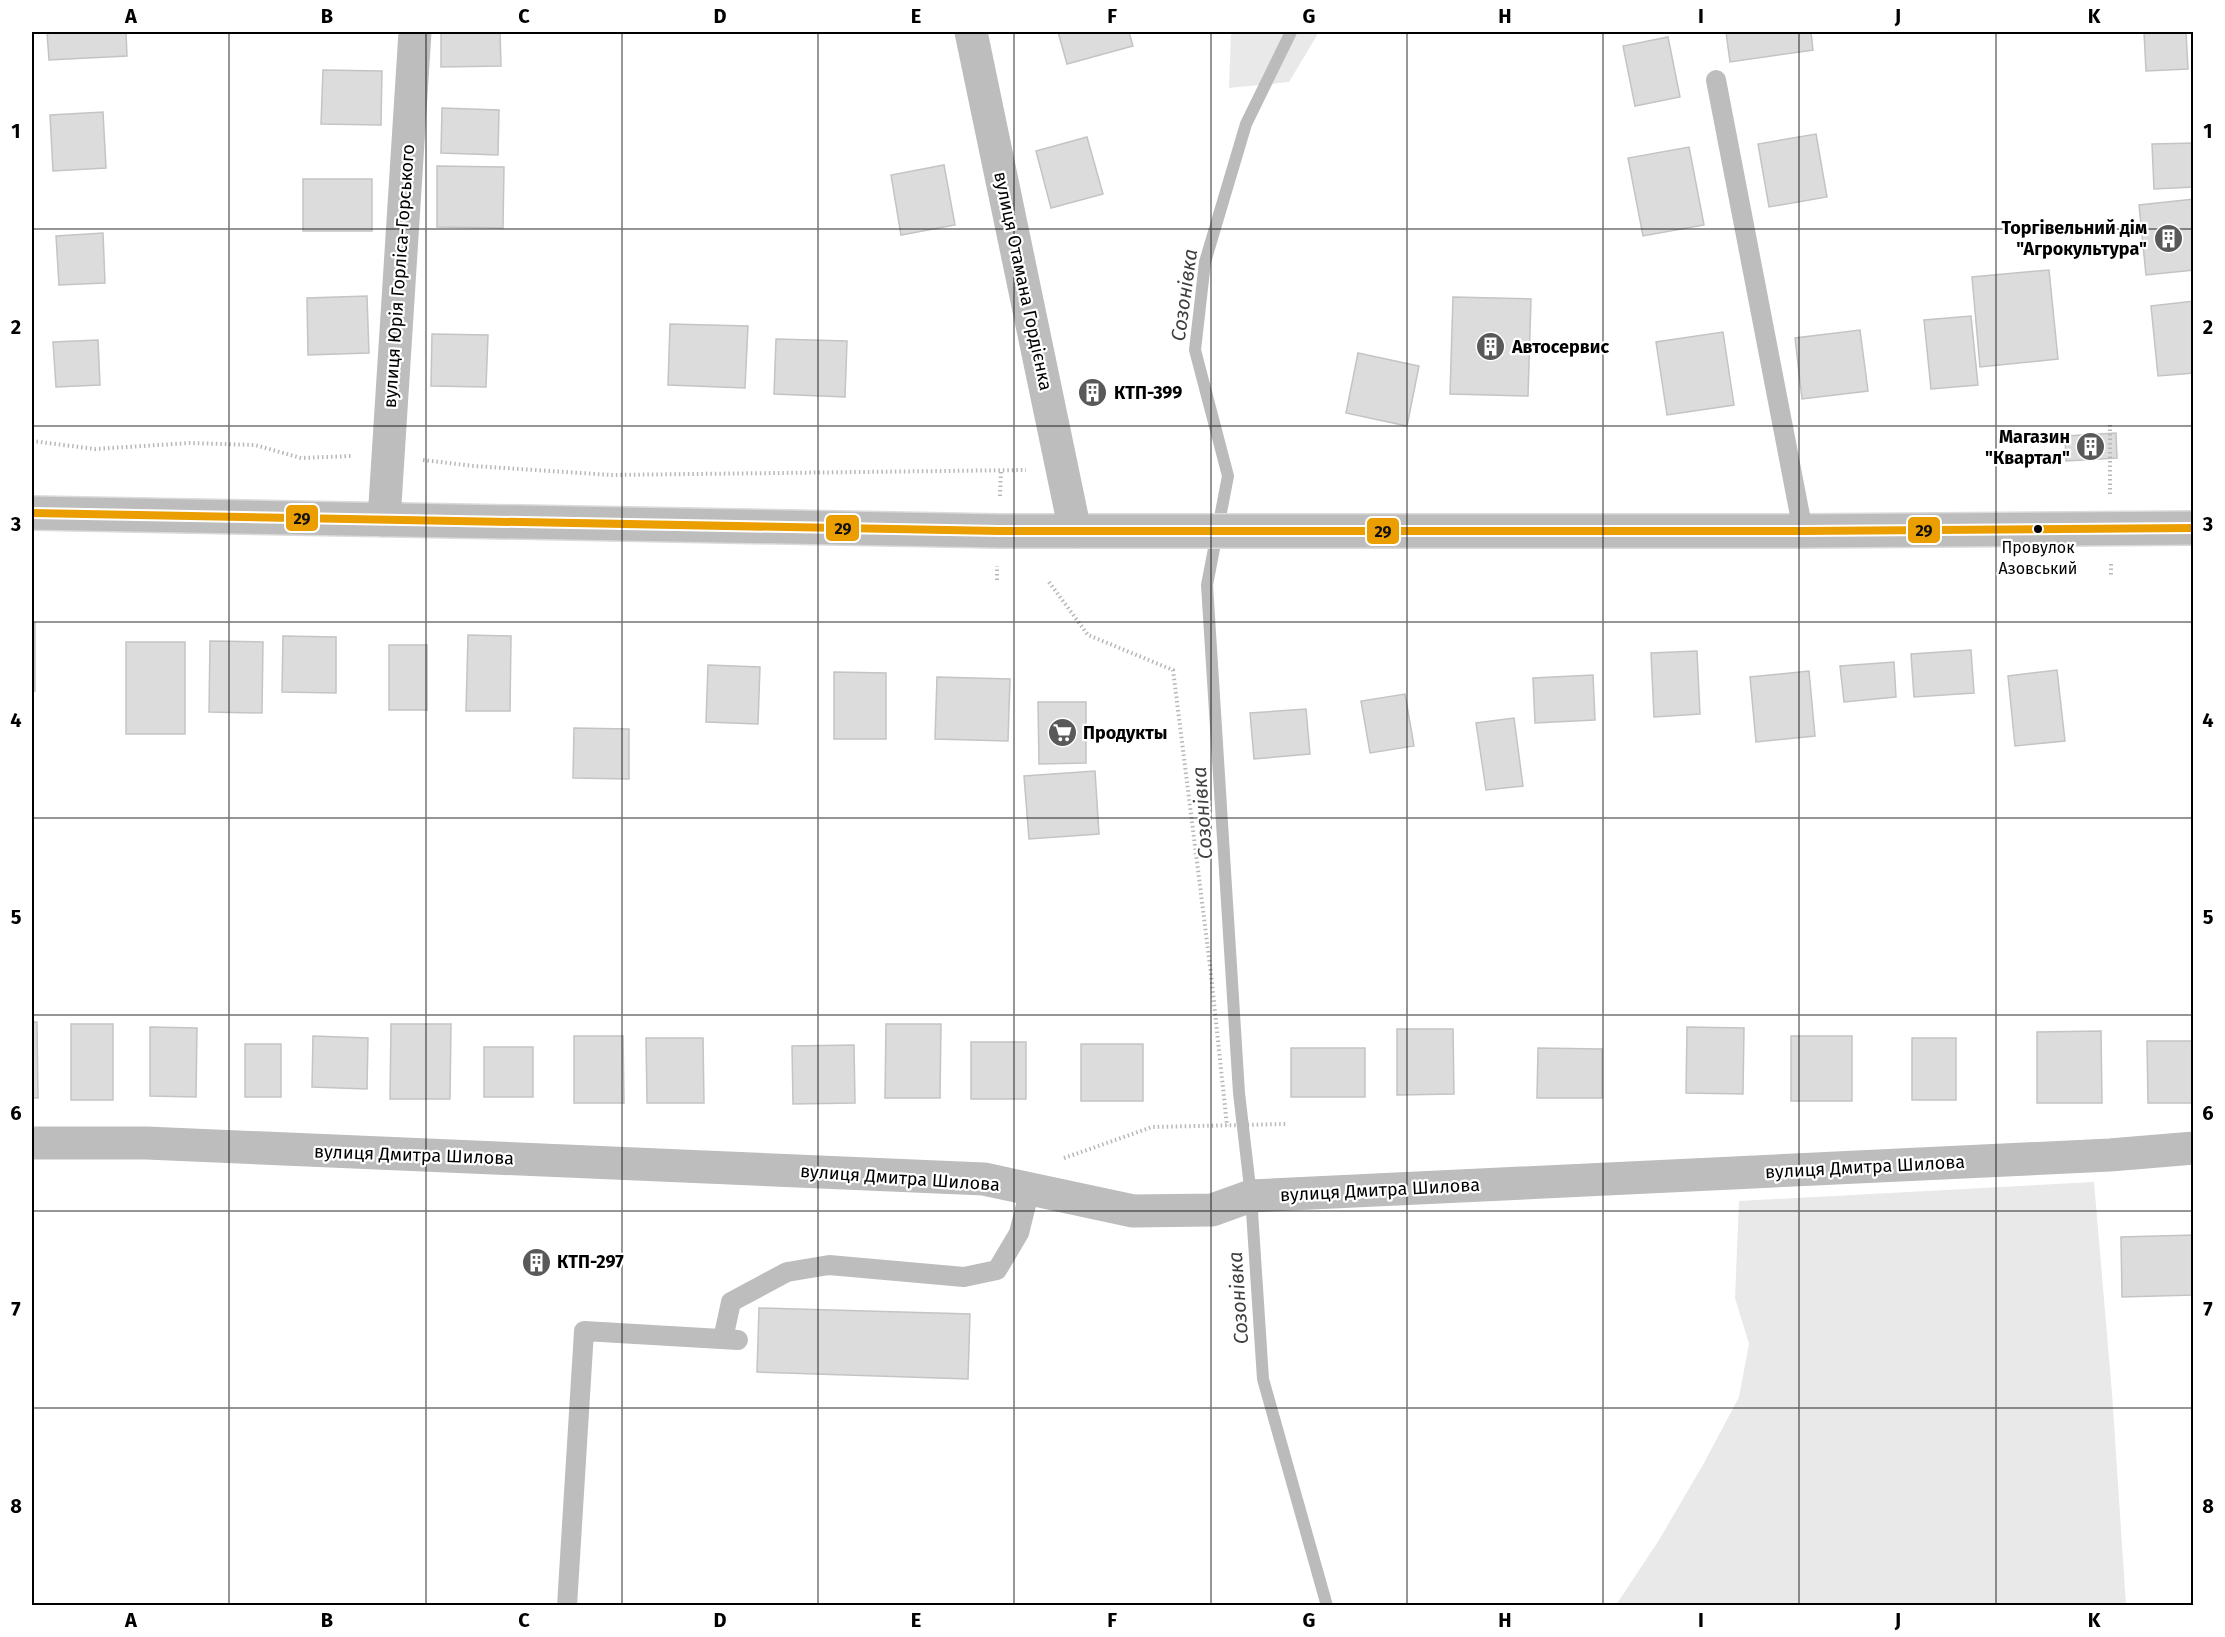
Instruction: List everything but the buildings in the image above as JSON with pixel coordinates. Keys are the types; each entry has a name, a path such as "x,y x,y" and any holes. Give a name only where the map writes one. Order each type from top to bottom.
{"street":[{"name":"вулиця Юрія Горліса-Горського","path":"384,520 415,32"},
{"name":"вулиця Отамана Гордієнка","path":"971,32 1075,531"},
{"path":"32,513 1075,531 1803,531 2193,528"},
{"name":"вулиця Дмитра Шилова","path":"32,1143 158,1144 984,1179 1133,1211 1212,1210 1251,1196 2098,1156 2193,1148"}],"lane":[{"path":"1716,80 1803,531"},
{"path":"567,1605 584,1331 731,1339 731,1302 787,1272 829,1265 964,1277 997,1270 1018,1233 1030,1189"}],"path":[{"path":"32,441 95,448 190,443 255,445 301,458 387,455 474,466 611,475 1062,471"},
{"path":"1049,582 1088,634 1173,670 1210,963 1227,1126"},
{"path":"1063,1158 1152,1127 1286,1124"}],"shaded area":[{"path":"1231,32 1319,32 1289,82 1229,88"},
{"path":"2094,1182 2112,1393 2126,1605 1616,1605 1659,1540 1739,1397 1749,1344 1735,1298 1739,1201"}],"waterway":[{"name":"Созонівка","path":"1291,32 1246,124 1205,262 1195,350 1228,476 1207,585 1239,1093 1251,1196 1263,1379 1327,1606"}],"transit line":[{"name":"29","path":"32,513 999,531 1803,531 2194,528"}],"place":[{"name":"Торгівельний дім \"Агрокультура\"","path":"2168,238"},
{"name":"Автосервис","path":"1491,347"},
{"name":"КТП-399","path":"1093,393"},
{"name":"Магазин \"Квартал\"","path":"2091,447"},
{"name":"Провулок Азовський","path":"2038,529"},
{"name":"Продукты","path":"1062,733"},
{"name":"КТП-297","path":"536,1262"}]}
